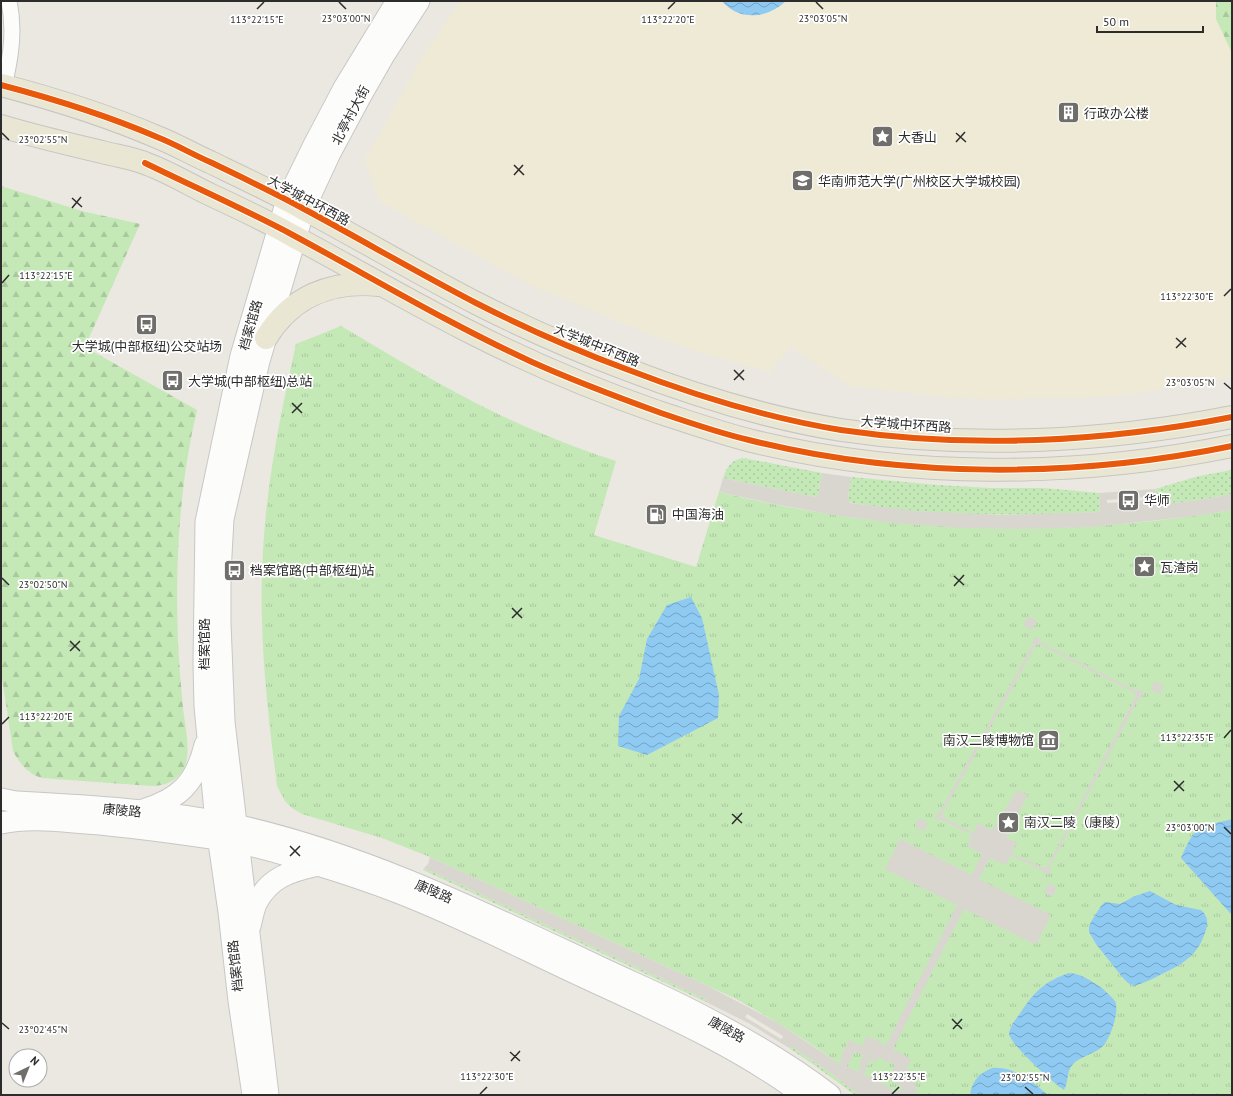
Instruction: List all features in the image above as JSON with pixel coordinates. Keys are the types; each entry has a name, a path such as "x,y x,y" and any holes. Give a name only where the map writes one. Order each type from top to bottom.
{"main road":[{"name":"北亭村大街","path":"287,232 314,144 344,88 397,1"},
{"name":"北亭村大街","path":"296,204 330,153 384,55 419,1"},
{"name":"大学城中环西路","path":"2,86 64,103 151,134 296,204 478,304 545,336 608,362 725,404 782,419 843,430 936,439 1008,440 1089,436 1143,431 1232,417"},
{"path":"1,126 145,163 287,232 465,330 507,350 597,389 636,404 717,431 756,442 806,453 905,466 935,468 1024,469 1146,460 1232,446"},
{"name":"档案馆路","path":"253,1095 239,1002 229,912 224,722 221,681 220,573 222,519 257,369 266,338 287,232"},
{"name":"档案馆路","path":"268,1095 248,932 208,734 204,664 206,522 241,356 287,232"},
{"path":"266,338 273,326 291,307 314,293 347,285 382,285"},
{"path":"139,811 159,805 169,800 189,783 197,770 208,734"},
{"name":"康陵路","path":"1,799 16,802 139,811 227,832 398,892 658,1012 744,1056 803,1095"},
{"name":"康陵路","path":"1,824 12,821 42,820 227,832 305,843 394,874 481,911 681,1005 760,1047 830,1095"},
{"path":"248,932 256,904 273,882 283,875 293,871 318,865"}],"street":[{"path":"2,86 10,62 12,21 9,1"}],"shaded area":[{"name":"华南师范大学(广州校区大学城校园)","path":"461,1 1232,1 1232,377 1134,394 1104,397 986,399 942,397 850,386 791,347 769,372 708,355 666,341 542,290 512,275 379,201 365,160 421,59"},
{"path":"822,473 851,477 848,498 850,503 916,511 1003,515 1099,512 1099,493 1155,489 1157,502 1159,504 1193,501 1232,494 1232,510 1196,516 1093,527 1021,529 964,528 893,523 834,515 719,492 723,478 815,497 818,495","holes":["1149,497 1149,500 1107,503 1107,500"]},
{"path":"1028,616 1037,621 1032,630 1024,625"},
{"path":"1035,637 1041,640 1040,642 1137,691 1138,689 1144,692 1141,698 1139,698 1049,868 1051,869 1048,875 1011,855 1006,865 990,858 979,879 1051,915 1036,945 964,909 893,1049 911,1059 906,1069 919,1077 916,1083 914,1082 913,1084 918,1087 914,1095 859,1095 829,1072 790,1046 789,1048 750,1024 706,1002 707,1000 424,868 428,864 430,857 708,986 778,1023 840,1064 842,1059 840,1058 849,1040 862,1046 867,1036 886,1045 957,905 885,869 900,839 972,875 982,854 967,846 972,835 935,818 1033,644 1032,643","holes":["1039,644 1135,693 1136,696 1047,867 1044,868 1012,853 1017,843 1006,837 1028,795 1017,790 992,830 978,823 973,833 943,817 944,815 942,814 1036,645","747,1014 783,1037 781,1039 745,1017","855,1052 863,1055 858,1072 847,1066","878,1057 895,1065 892,1071 897,1073 895,1076 900,1079 899,1081 892,1077 890,1081 902,1087 900,1092 897,1090 896,1092 864,1074 867,1065 869,1066 871,1064 868,1062 870,1059 876,1062"]},
{"path":"1155,681 1164,686 1160,694 1151,690"},
{"path":"919,818 928,823 924,831 915,827"},
{"path":"1048,883 1057,888 1052,897 1044,892"}],"green space":[{"path":"1216,1 1232,1 1232,53 1216,19"},
{"path":"1,186 82,211 140,224 85,347 197,410 182,496 177,584 179,667 186,728 187,756 184,769 181,773 173,780 163,785 151,786 42,778 25,768 13,751 1,671"},
{"path":"341,326 438,383 498,414 586,451 616,461 594,535 696,567 719,492 783,506 847,517 911,524 975,528 1039,528 1103,525 1167,519 1232,510 1232,1095 880,1095 809,1043 734,998 430,857 382,838 302,814 292,808 285,801 277,786 264,668 262,580 265,524 275,446 296,344"},
{"path":"743,458 822,473 818,495 815,497 723,478 732,462"},
{"path":"1232,470 1232,494 1193,501 1159,504 1157,502 1155,489 1199,476"},
{"path":"851,477 938,485 991,488 1044,488 1099,493 1100,510 1099,512 1053,514 962,514 892,509 852,503 849,501 848,498"},
{"path":"424,868 707,1000 706,1002 423,870"},
{"path":"790,1046 829,1072 859,1095 855,1095 789,1048"}],"water":[{"path":"722,1 786,1 779,7 763,14 745,15 729,8"},
{"path":"691,597 702,618 719,695 718,718 647,755 618,746 619,716 639,679 647,639 667,605"},
{"path":"1232,819 1232,914 1181,858 1189,841 1196,832 1205,826"},
{"path":"1150,891 1176,905 1201,910 1206,917 1207,927 1199,946 1184,962 1148,981 1134,986 1123,978 1096,944 1089,932 1089,926 1105,902 1120,904 1135,896"},
{"path":"1069,973 1082,976 1102,988 1115,1001 1116,1011 1111,1032 1105,1043 1099,1049 1079,1059 1073,1064 1069,1070 1067,1084 1064,1090 1024,1055 1011,1039 1009,1034 1014,1023 1036,993 1053,980"},
{"path":"992,1068 1000,1068 1015,1072 1029,1080 1048,1095 970,1095 977,1078"}],"cycle path":[{"path":"1,85 99,115 138,129 170,143 292,203 476,303 550,338 652,379 759,413 841,430 889,436 938,440 987,441 1086,437 1184,426 1232,417"},
{"path":"145,163 273,225 440,316 532,362 645,407 738,437 808,453 868,462 990,470 1113,464 1173,457 1232,446"}],"place":[{"name":"行政办公楼","path":"1069,113"},
{"name":"大香山","path":"883,137"},
{"name":"华南师范大学(广州校区大学城校园)","path":"802,181"},
{"name":"大学城(中部枢纽)公交站场","path":"147,324"},
{"name":"大学城(中部枢纽)总站","path":"173,381"},
{"name":"华师","path":"1128,500"},
{"name":"中国海油","path":"656,514"},
{"name":"瓦渣岗","path":"1145,567"},
{"name":"档案馆路(中部枢纽)站","path":"235,570"},
{"name":"南汉二陵博物馆","path":"1049,740"},
{"name":"南汉二陵（康陵）","path":"1008,822"}]}
